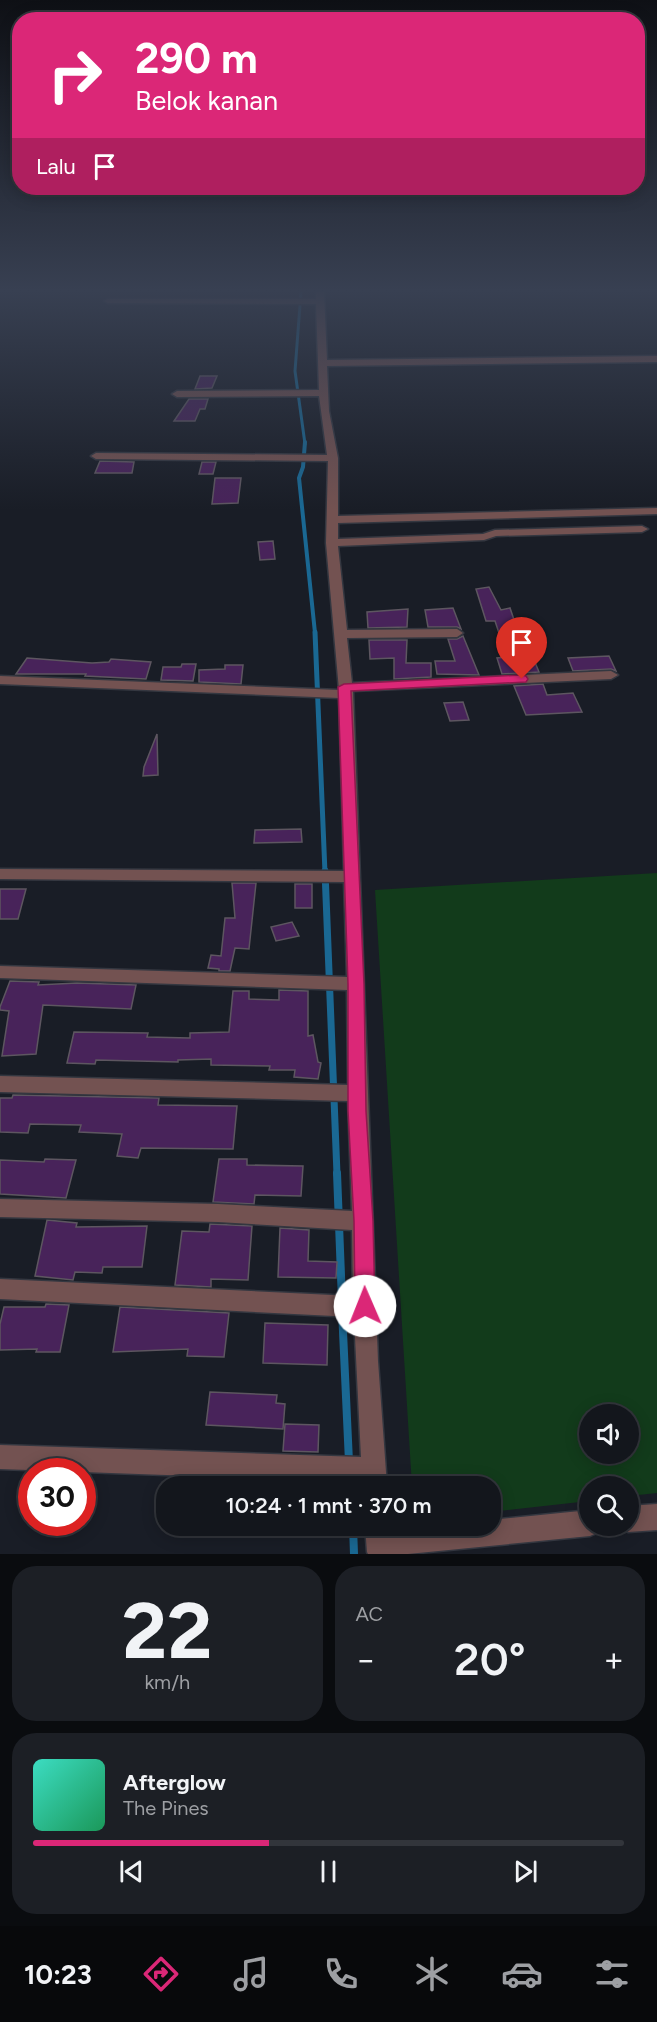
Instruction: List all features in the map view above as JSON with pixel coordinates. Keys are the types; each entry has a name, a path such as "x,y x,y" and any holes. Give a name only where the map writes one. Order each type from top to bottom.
{"street":[{"path":"0,1457 329,1468 372,1475 366,1361 352,1307 358,1221 348,984 340,634 332,543 333,458 323,393 323,365"},
{"path":"177,394 323,393"},
{"path":"96,456 333,458"},
{"path":"333,520 657,511"},
{"path":"332,543 484,537 495,533 642,529"},
{"path":"340,634 456,633"},
{"path":"0,680 122,687 312,693 611,675"},
{"path":"0,874 346,877"},
{"path":"0,972 348,984"},
{"path":"0,1084 315,1094 353,1093"},
{"path":"0,1208 358,1221"},
{"path":"0,1289 352,1307"},
{"path":"639,1518 657,1517"},
{"path":"379,1541 579,1524"}],"green space":[{"path":"657,873 657,1493 639,1495 639,1476 579,1476 579,1502 501,1511 501,1476 411,1476 375,890"}],"building":[{"path":"200,376 217,376 212,388 195,389"},
{"path":"189,399 208,399 205,409 200,409 195,421 174,421"},
{"path":"100,461 134,462 132,473 95,473"},
{"path":"202,462 216,462 213,474 199,474"},
{"path":"215,478 241,478 238,503 212,504"},
{"path":"273,541 275,559 260,560 258,542"},
{"path":"489,587 501,610 510,608 526,655 532,655 539,672 502,674 497,658 507,657 495,621 486,621 476,589"},
{"path":"453,608 461,629 428,627 425,610"},
{"path":"408,609 407,627 368,628 367,612"},
{"path":"463,636 479,675 437,674 435,661 455,661 448,639"},
{"path":"369,640 407,640 406,663 431,663 431,677 394,679 394,658 370,659"},
{"path":"609,656 616,671 611,669 573,671 568,658"},
{"path":"27,658 92,663 109,662 111,659 151,662 146,679 85,676 86,674 16,674"},
{"path":"182,664 196,664 193,681 161,680 163,667 181,667"},
{"path":"225,665 243,665 241,684 199,682 199,670 225,669"},
{"path":"543,684 547,695 573,693 582,712 526,715 514,686"},
{"path":"463,702 469,720 450,721 444,703"},
{"path":"157,734 158,775 143,776 144,767"},
{"path":"301,829 302,842 254,843 255,830"},
{"path":"232,883 256,883 249,949 235,948 230,971 219,971 219,969 208,968 211,955 221,956 225,918 235,918"},
{"path":"295,884 312,884 312,908 295,908"},
{"path":"0,889 26,889 18,919 0,919"},
{"path":"292,922 299,936 276,941 271,927"},
{"path":"10,981 39,982 38,985 77,983 136,985 131,1009 43,1005 36,1054 2,1056 9,1011 0,1010 0,1007"},
{"path":"279,990 308,991 308,1036 313,1035 318,1062 321,1063 318,1079 294,1077 295,1070 269,1070 270,1066 211,1065 211,1059 178,1060 178,1062 96,1060 95,1064 67,1063 74,1032 148,1033 147,1037 190,1038 190,1033 229,1032 233,991 249,991 249,999 279,1000"},
{"path":"13,1095 159,1098 158,1105 237,1106 233,1149 141,1148 138,1158 117,1156 122,1134 79,1132 81,1125 30,1124 28,1133 0,1132 0,1098 12,1098"},
{"path":"45,1159 76,1160 66,1198 0,1194 0,1160 44,1162"},
{"path":"219,1159 247,1159 247,1165 303,1166 301,1196 255,1195 254,1204 213,1202"},
{"path":"47,1220 77,1223 76,1227 147,1226 142,1267 103,1267 102,1273 75,1272 73,1280 35,1276"},
{"path":"210,1224 252,1226 248,1280 211,1279 211,1287 175,1285 182,1231 209,1232"},
{"path":"280,1228 309,1230 308,1261 337,1262 336,1278 278,1277"},
{"path":"46,1304 69,1305 60,1352 36,1352 37,1349 0,1350 0,1324 4,1307 45,1307"},
{"path":"120,1307 229,1313 224,1357 187,1356 188,1349 113,1352"},
{"path":"265,1323 328,1325 327,1365 263,1363"},
{"path":"210,1392 277,1395 276,1403 285,1404 283,1429 206,1425"},
{"path":"285,1424 319,1425 318,1452 283,1451"}],"waterway":[{"path":"295,365 305,443"},
{"path":"305,443 303,467 299,478 315,633"},
{"path":"315,632 325,873"},
{"path":"325,871 337,1174"},
{"path":"337,1173 342,1301"},
{"path":"342,1310 349,1462"},
{"path":"353,1536 354,1554"}],"route":[{"path":"365,1306 357,1111 356,984 347,716 344,687 522,679"}]}
